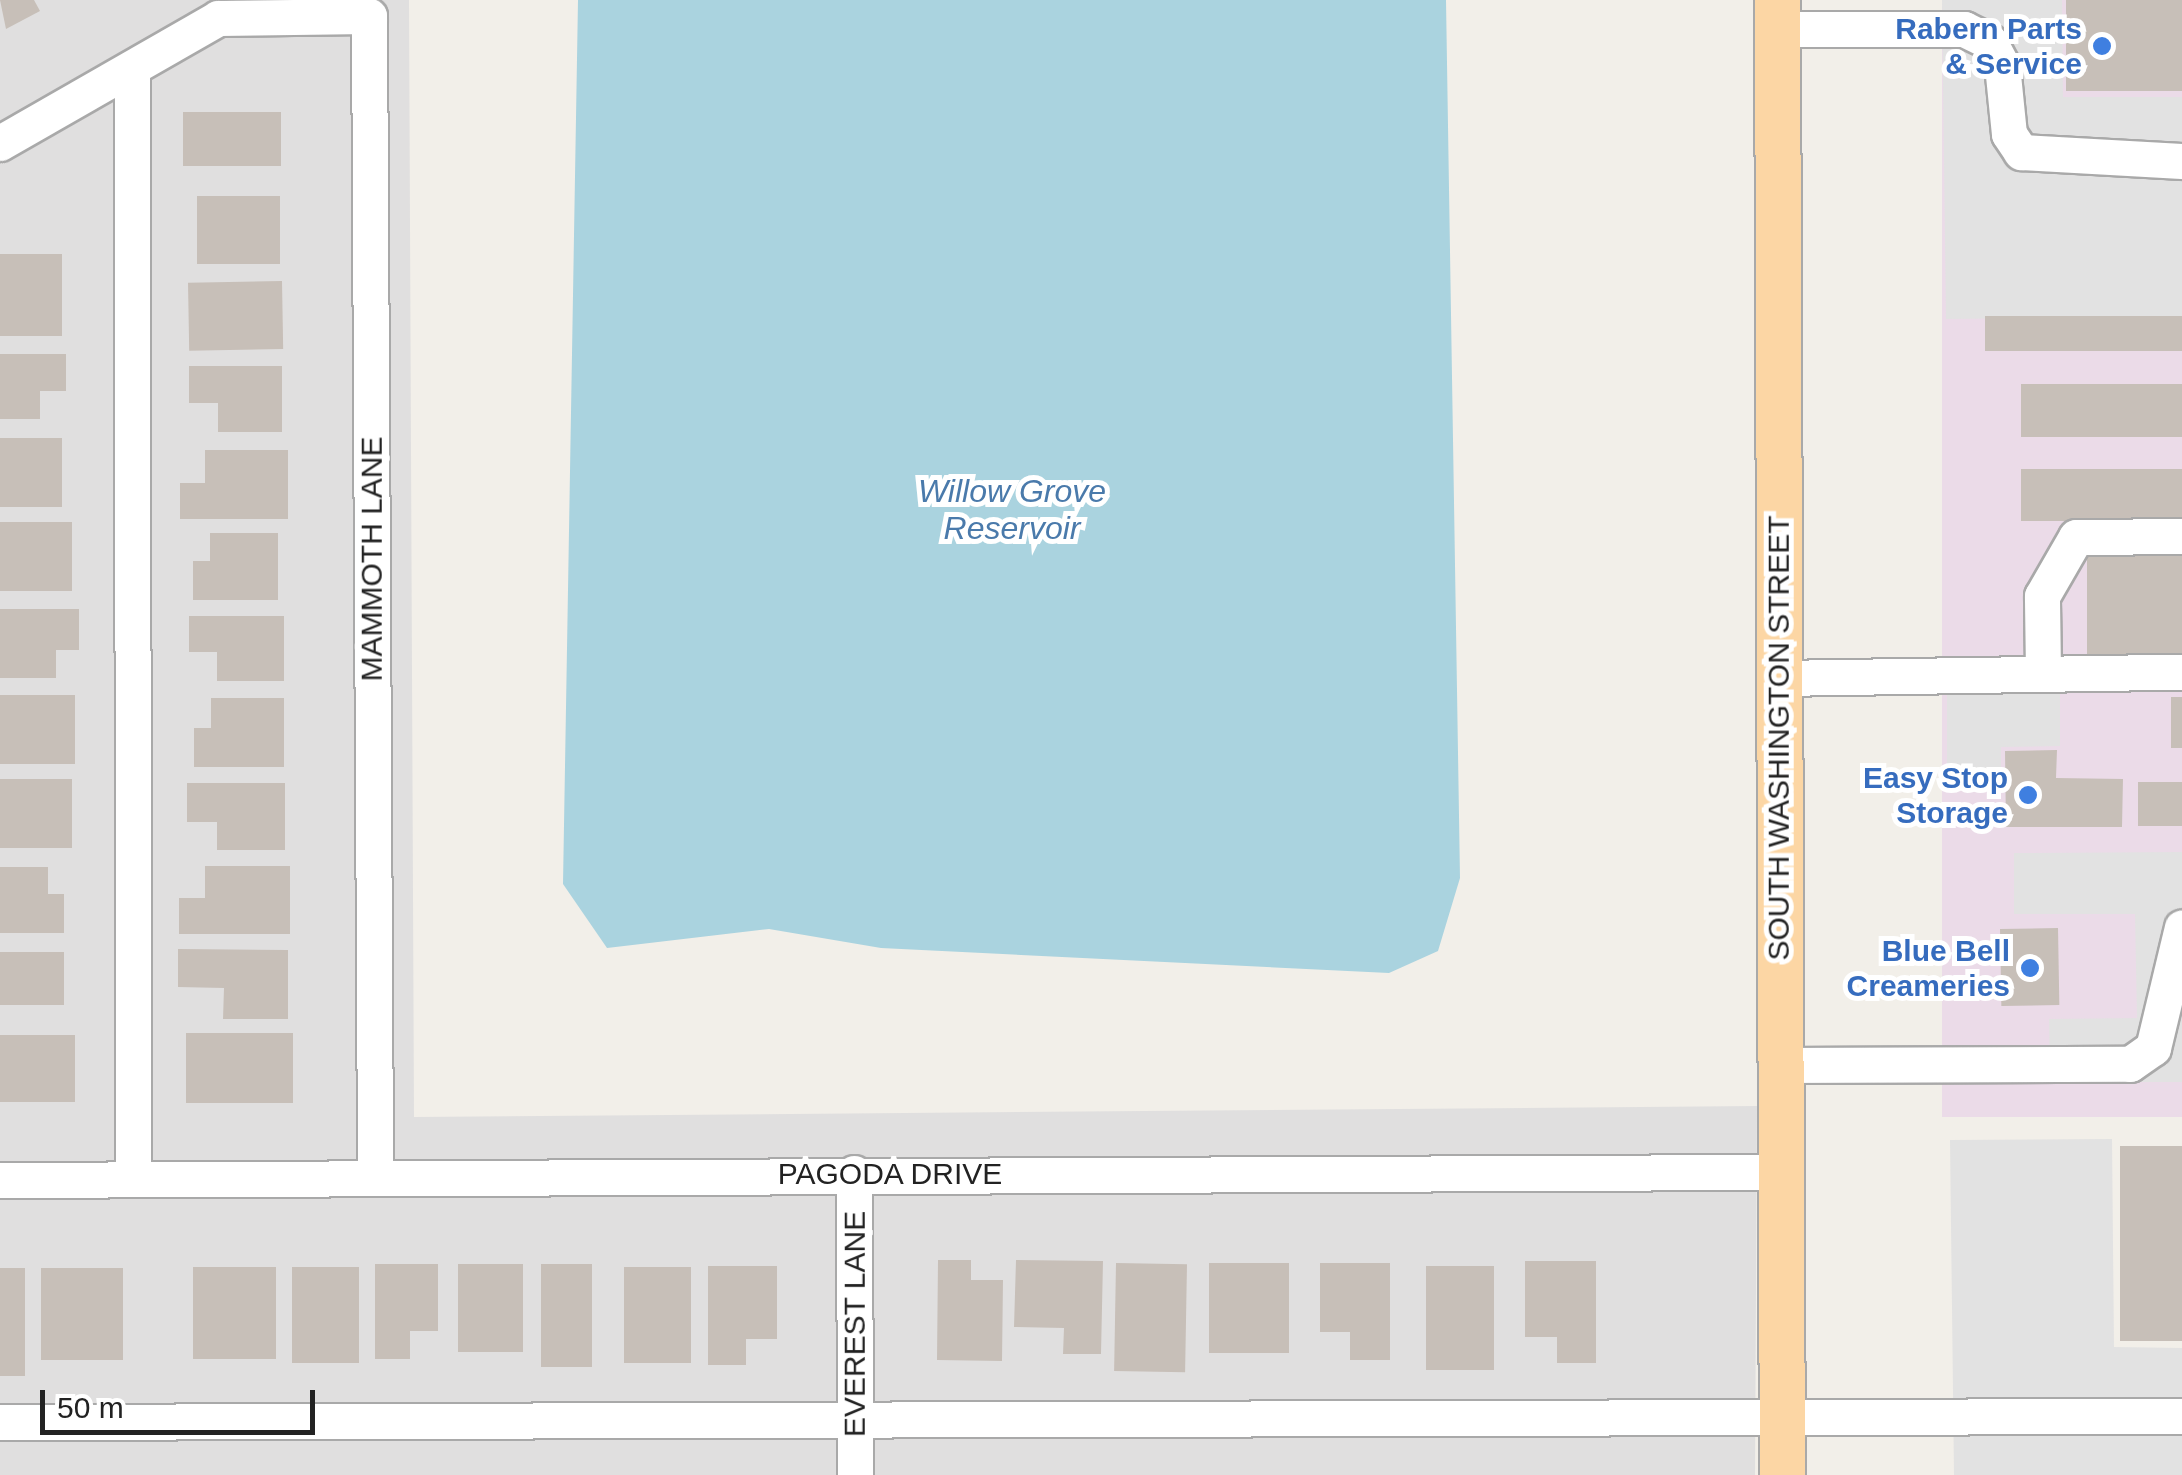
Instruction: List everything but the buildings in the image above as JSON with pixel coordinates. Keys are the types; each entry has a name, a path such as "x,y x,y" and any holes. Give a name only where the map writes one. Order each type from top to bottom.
{"main road":[{"name":"SOUTH WASHINGTON STREET","path":"1777,14 1782,1475"}],"street":[{"path":"1777,14 1964,28 1989,41 2002,65 2009,134 2020,152 2182,161"},
{"name":"MAMMOTH LANE","path":"132,68 218,18 369,16 375,1177"},
{"path":"0,143 132,68 132,1179"},
{"path":"2043,672 2042,596 2076,537 2182,536"},
{"path":"1778,678 2182,672"},
{"path":"1780,1065 2130,1064 2154,1048 2171,1014 2182,926"},
{"name":"PAGODA DRIVE","path":"0,1180 854,1173 1780,1172"},
{"name":"EVEREST LANE","path":"854,1173 855,1475"},
{"path":"0,1422 855,1416 2182,1416"}],"shaded area":[{"path":"0,0 409,0 414,1117 1757,1106 1755,1475 0,1475"},
{"path":"1942,0 2182,0 2182,1117 1942,1117"},
{"path":"1942,0 2062,0 2063,97 2182,97 2182,316 1946,319"},
{"path":"2060,690 2060,746 2001,747 2001,783 1947,784 1947,691"},
{"path":"2182,852 2182,1082 2050,1082 2049,1019 2137,1018 2135,914 2014,914 2014,853"},
{"path":"2112,1139 2114,1347 2182,1348 2182,1475 1954,1475 1950,1140"}],"water":[{"name":"Willow Grove Reservoir","path":"578,0 1446,0 1460,878 1438,951 1389,973 881,948 769,929 607,948 563,884"}],"place":[{"name":"Rabern Parts & Service","path":"2102,46"},
{"name":"Easy Stop Storage","path":"2028,795"},
{"name":"Blue Bell Creameries","path":"2030,968"}]}
